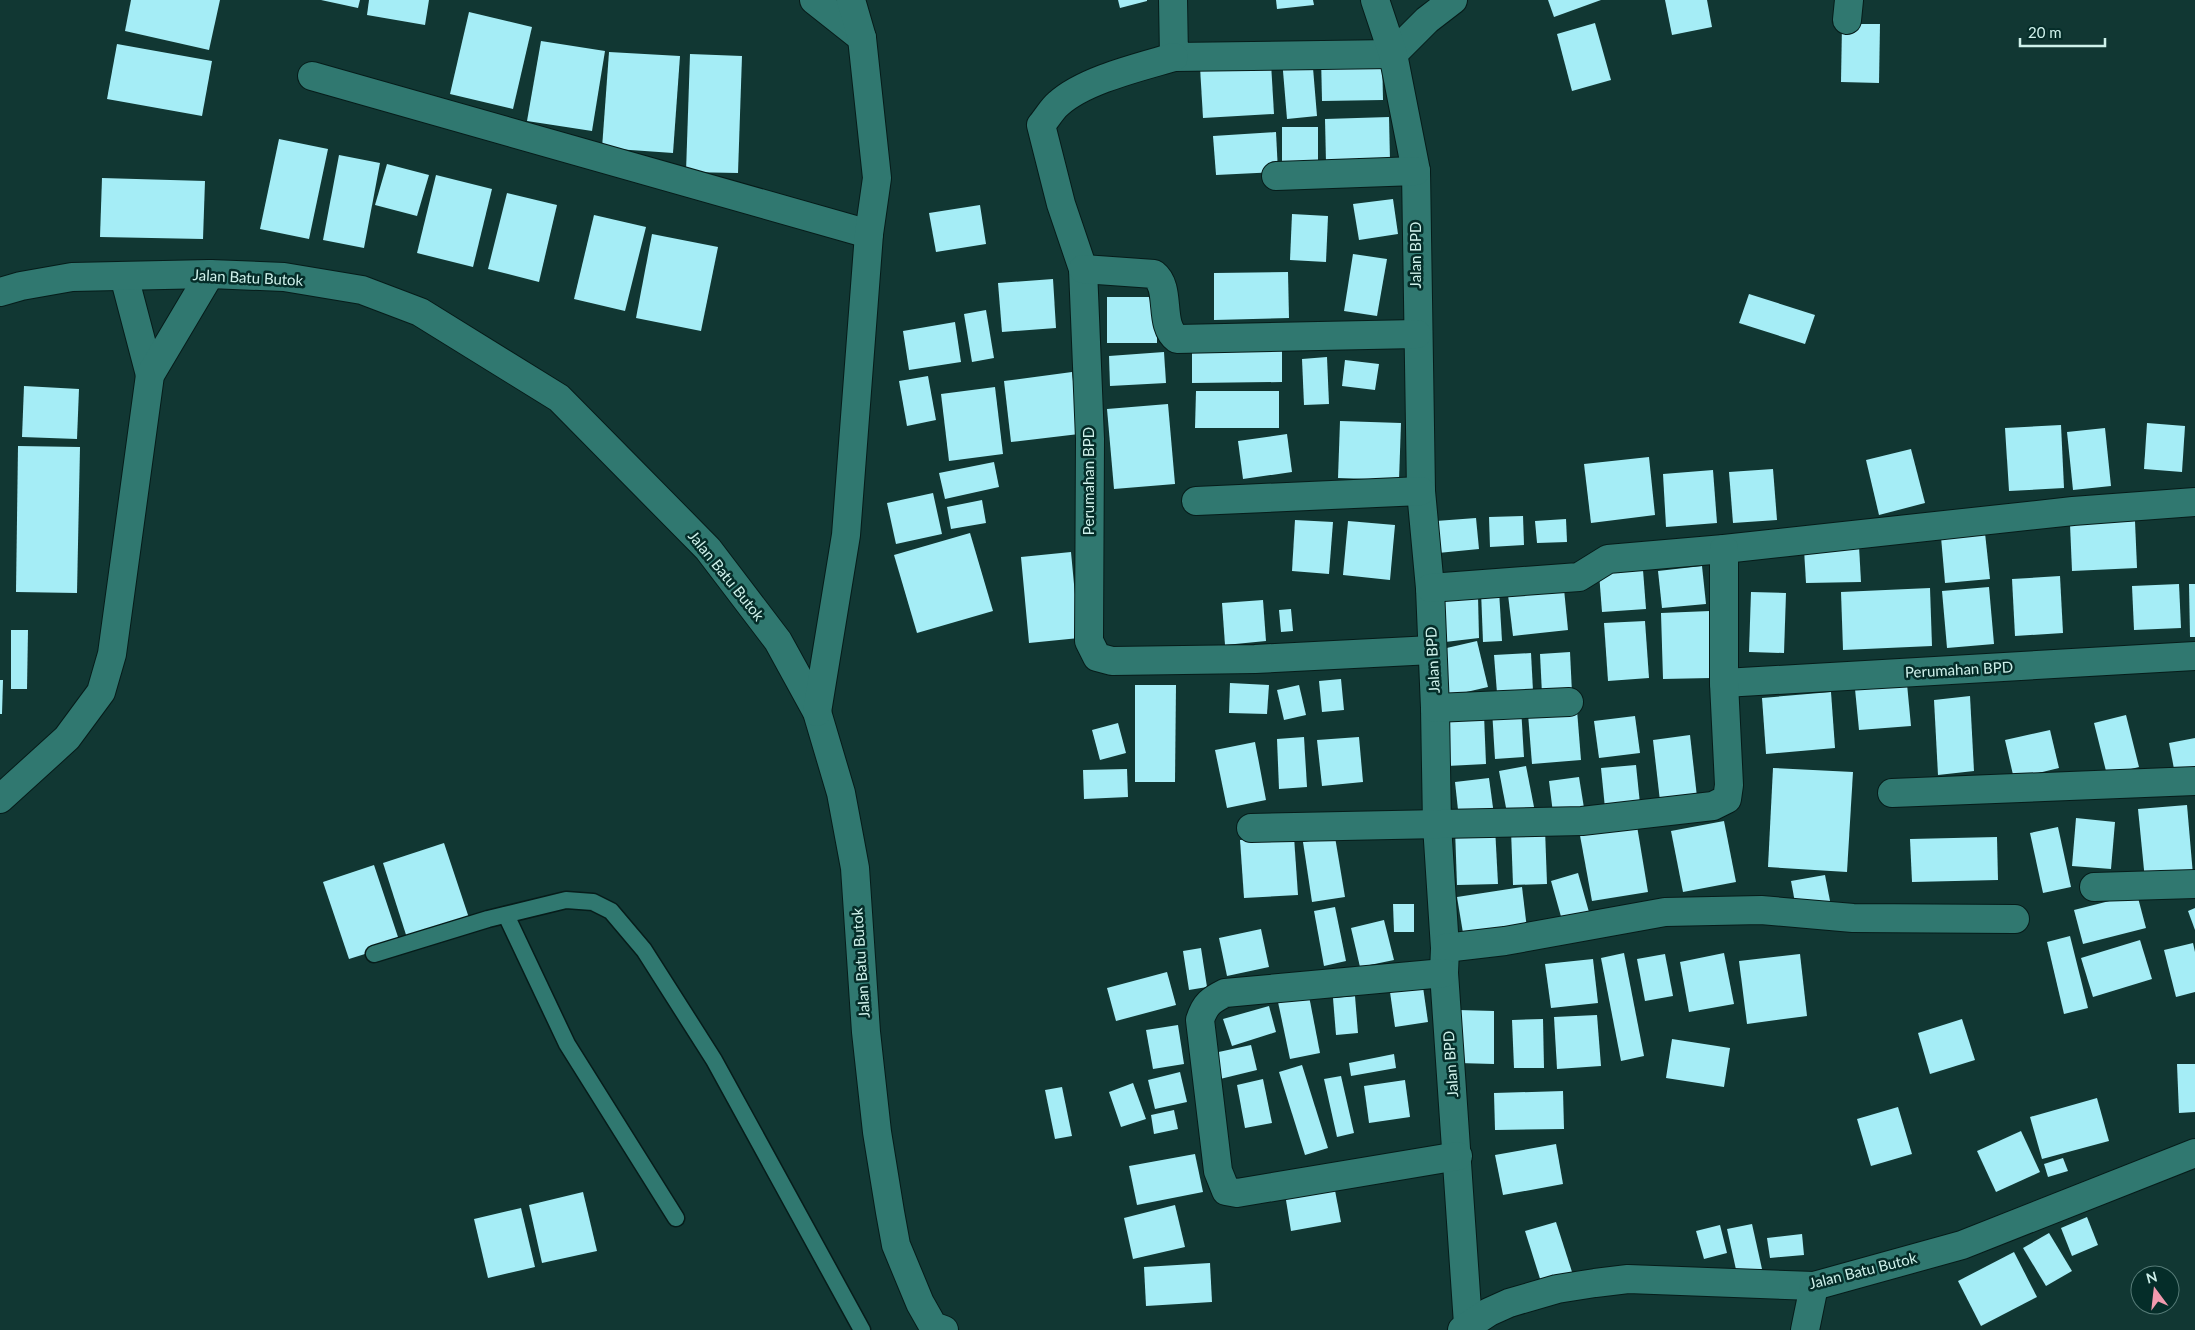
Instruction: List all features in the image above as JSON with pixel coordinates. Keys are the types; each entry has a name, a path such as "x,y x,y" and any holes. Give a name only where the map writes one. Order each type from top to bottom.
{"street":[{"path":"814,0 862,38"},
{"path":"817,712 846,535 868,234 877,178 862,38 852,0"},
{"path":"1172,0 1174,57 1393,54 1427,20 1454,0"},
{"name":"Jalan BPD","path":"1375,0 1393,54 1416,171 1417,334 1421,491 1430,588 1435,708 1436,824 1458,1156 1465,1327"},
{"name":"Perumahan BPD","path":"1174,57 1110,76 1074,93 1058,104 1042,125 1061,204 1083,269 1090,439 1089,641 1097,657 1112,661 1255,659 1432,650"},
{"path":"312,76 868,234"},
{"path":"1276,176 1416,171"},
{"path":"1083,269 1154,274 1160,282 1170,332 1177,339 1417,334"},
{"path":"150,375 210,274"},
{"name":"Jalan Batu Butok","path":"0,292 21,286 72,277 210,274 284,277 362,290 420,312 492,354 559,398 708,549 778,641 817,712 841,793 854,868 867,1041 877,1132 896,1245 920,1303 933,1326 944,1330"},
{"path":"0,799 67,738 101,692 112,654 150,375 124,276"},
{"path":"1196,501 1421,491"},
{"path":"1430,588 1580,578 1608,559 1724,550 2073,511 2195,502"},
{"path":"1252,828 1582,821 1713,806 1727,799 1729,785 1724,684 1724,550"},
{"name":"Perumahan BPD","path":"1724,684 2195,656"},
{"path":"1435,708 1569,702"},
{"path":"1892,793 2195,782"},
{"path":"2094,887 2195,884"},
{"path":"1458,1156 1237,1193 1226,1191 1218,1172 1200,1020 1203,1009 1210,1000 1225,993 1444,960 1505,940 1665,912 1762,910 1853,918 2015,919"},
{"name":"Jalan Batu Butok","path":"1465,1327 1508,1303 1531,1295 1628,1279 1814,1286 1962,1245 2195,1153"},
{"path":"1805,1330 1814,1286"}],"lane":[{"path":"374,954 542,904 581,900 606,909 620,919 644,950 714,1060 862,1330"},
{"path":"506,915 567,1044 676,1218"}],"building":[{"path":"131,0 220,0 209,50 125,31"},
{"path":"321,0 360,0 358,8"},
{"path":"369,0 429,0 425,25 367,15"},
{"path":"1118,0 1147,0 1147,1 1120,8"},
{"path":"1276,0 1313,0 1314,5 1277,9"},
{"path":"1548,0 1601,0 1554,17"},
{"path":"1665,0 1707,0 1712,27 1672,35"},
{"path":"469,12 532,27 513,109 450,94"},
{"path":"1595,23 1611,80 1572,91 1557,34"},
{"path":"1842,24 1880,24 1879,83 1841,82"},
{"path":"541,41 605,51 592,131 527,121"},
{"path":"117,44 212,61 202,116 107,99"},
{"path":"609,52 680,56 673,153 602,148"},
{"path":"690,54 742,56 738,173 686,172"},
{"path":"1382,55 1383,100 1322,101 1321,56"},
{"path":"1312,56 1317,116 1287,119 1282,59"},
{"path":"1271,63 1274,114 1203,118 1200,67"},
{"path":"1389,117 1390,161 1326,163 1325,119"},
{"path":"1282,127 1318,127 1318,163 1282,163"},
{"path":"1276,132 1278,172 1216,175 1213,136"},
{"path":"279,139 328,149 309,239 260,229"},
{"path":"339,155 380,163 364,248 323,240"},
{"path":"387,164 429,175 417,216 375,205"},
{"path":"436,175 492,189 473,267 417,253"},
{"path":"102,178 205,181 203,239 100,237"},
{"path":"507,193 557,205 539,282 488,269"},
{"path":"1393,199 1398,234 1359,240 1353,204"},
{"path":"980,205 986,244 936,252 929,213"},
{"path":"1292,214 1328,216 1326,262 1290,260"},
{"path":"594,215 646,227 625,311 574,299"},
{"path":"652,234 718,247 701,331 636,318"},
{"path":"1353,254 1387,259 1377,316 1344,311"},
{"path":"1288,272 1289,318 1214,320 1214,273"},
{"path":"1053,279 1056,328 1002,332 998,283"},
{"path":"1749,294 1815,315 1805,344 1739,323"},
{"path":"1107,297 1157,297 1157,343 1107,343"},
{"path":"986,310 994,358 972,362 964,314"},
{"path":"955,322 961,362 909,370 903,331"},
{"path":"1282,350 1282,382 1192,383 1192,351"},
{"path":"1164,352 1166,383 1110,386 1109,356"},
{"path":"1327,357 1329,404 1304,405 1302,359"},
{"path":"1345,360 1379,364 1375,390 1342,386"},
{"path":"1072,372 1079,434 1011,442 1004,381"},
{"path":"928,376 936,420 907,426 899,381"},
{"path":"24,386 79,389 77,439 22,437"},
{"path":"995,387 1003,454 949,461 941,394"},
{"path":"1196,391 1279,391 1279,428 1195,428"},
{"path":"1168,404 1175,484 1114,489 1107,409"},
{"path":"1340,421 1401,423 1399,480 1338,478"},
{"path":"2147,423 2185,426 2182,472 2144,469"},
{"path":"2061,425 2064,488 2009,491 2005,428"},
{"path":"2105,428 2111,486 2073,490 2067,432"},
{"path":"1287,434 1292,472 1243,479 1238,441"},
{"path":"18,446 80,447 77,593 16,592"},
{"path":"1911,449 1925,503 1879,515 1866,460"},
{"path":"1649,457 1655,515 1591,523 1584,464"},
{"path":"994,462 999,487 945,499 939,473"},
{"path":"1773,469 1777,520 1733,523 1729,472"},
{"path":"1713,470 1717,523 1666,527 1663,474"},
{"path":"933,493 942,534 896,544 887,503"},
{"path":"982,500 986,523 951,529 947,507"},
{"path":"1523,516 1524,545 1490,547 1489,517"},
{"path":"1476,518 1479,549 1438,553 1436,521"},
{"path":"1566,519 1567,542 1537,543 1535,521"},
{"path":"1295,520 1333,522 1329,574 1292,571"},
{"path":"1348,521 1395,525 1390,580 1343,575"},
{"path":"2135,521 2137,568 2072,571 2070,524"},
{"path":"970,533 993,611 917,633 894,555"},
{"path":"1985,533 1990,579 1945,583 1941,537"},
{"path":"1859,546 1861,582 1806,583 1804,549"},
{"path":"1071,552 1079,638 1029,643 1021,557"},
{"path":"1702,566 1706,604 1662,608 1658,571"},
{"path":"1643,570 1646,609 1602,612 1599,573"},
{"path":"2060,576 2063,633 2015,636 2012,579"},
{"path":"2179,584 2181,628 2134,630 2132,586"},
{"path":"2189,584 2195,584 2195,637 2190,637"},
{"path":"1989,587 1994,644 1947,648 1942,591"},
{"path":"1930,588 1932,646 1843,650 1841,592"},
{"path":"1564,589 1568,630 1513,636 1508,595"},
{"path":"1499,590 1502,641 1483,642 1481,591"},
{"path":"1751,592 1786,593 1784,653 1749,652"},
{"path":"1478,596 1479,638 1445,642 1443,597"},
{"path":"1263,600 1266,641 1225,645 1222,603"},
{"path":"1291,609 1293,631 1281,632 1279,610"},
{"path":"1710,611 1711,678 1663,679 1661,613"},
{"path":"1645,621 1649,678 1608,681 1604,623"},
{"path":"11,630 28,630 27,689 11,689"},
{"path":"1477,641 1488,687 1449,696 1438,650"},
{"path":"1570,652 1572,693 1542,694 1540,654"},
{"path":"1531,653 1533,691 1497,693 1494,655"},
{"path":"1341,679 1344,710 1322,712 1319,681"},
{"path":"0,680 3,680 2,714 0,714"},
{"path":"1230,683 1269,685 1267,714 1229,713"},
{"path":"1907,684 1911,726 1859,730 1855,689"},
{"path":"1135,685 1176,685 1175,782 1135,782"},
{"path":"1299,685 1306,715 1284,720 1277,690"},
{"path":"1831,692 1835,748 1766,754 1762,698"},
{"path":"1970,696 1974,771 1938,775 1934,700"},
{"path":"1521,708 1524,757 1495,759 1492,710"},
{"path":"1577,710 1581,760 1532,764 1528,714"},
{"path":"1484,715 1486,764 1447,766 1446,717"},
{"path":"2126,715 2139,767 2107,775 2094,723"},
{"path":"1635,716 1640,753 1599,758 1594,721"},
{"path":"1118,723 1126,753 1100,760 1092,730"},
{"path":"2050,730 2059,768 2014,779 2005,740"},
{"path":"1690,735 1697,797 1660,801 1653,740"},
{"path":"1304,737 1307,787 1279,789 1277,739"},
{"path":"1359,737 1363,782 1322,786 1317,740"},
{"path":"2195,738 2195,770 2175,774 2169,743"},
{"path":"1255,742 1266,800 1227,808 1215,750"},
{"path":"1636,765 1640,804 1605,808 1601,768"},
{"path":"1526,766 1535,812 1508,818 1499,771"},
{"path":"1773,768 1853,772 1847,872 1768,867"},
{"path":"1127,769 1128,797 1084,799 1083,770"},
{"path":"1579,777 1584,808 1553,813 1549,781"},
{"path":"1489,778 1494,815 1459,819 1455,782"},
{"path":"2187,805 2193,875 2145,880 2138,809"},
{"path":"2076,818 2115,822 2111,869 2072,866"},
{"path":"1636,820 1648,892 1592,901 1579,830"},
{"path":"1724,821 1736,882 1683,892 1671,831"},
{"path":"1495,827 1498,884 1457,885 1455,829"},
{"path":"2058,827 2071,887 2043,893 2030,833"},
{"path":"1545,829 1547,884 1513,885 1511,830"},
{"path":"1294,837 1298,895 1244,898 1240,840"},
{"path":"1335,837 1345,897 1312,902 1303,842"},
{"path":"1997,837 1998,880 1912,882 1910,839"},
{"path":"444,843 470,921 408,941 383,863"},
{"path":"374,865 400,943 349,959 323,882"},
{"path":"1578,873 1589,912 1562,920 1551,881"},
{"path":"1825,875 1830,901 1796,908 1791,881"},
{"path":"1522,887 1527,929 1464,939 1457,897"},
{"path":"2137,894 2146,928 2083,944 2074,910"},
{"path":"1393,904 1414,904 1414,932 1394,932"},
{"path":"1335,907 1346,961 1324,966 1314,911"},
{"path":"2195,908 2195,930 2188,911"},
{"path":"1384,920 1394,960 1360,967 1351,928"},
{"path":"1261,929 1269,967 1227,976 1219,938"},
{"path":"2070,936 2088,1008 2064,1014 2047,942"},
{"path":"2140,940 2152,979 2093,997 2081,958"},
{"path":"2193,943 2195,952 2195,992 2176,997 2164,950"},
{"path":"1201,948 1207,987 1189,990 1183,951"},
{"path":"1624,953 1644,1056 1621,1061 1601,958"},
{"path":"1724,953 1734,1004 1689,1012 1680,962"},
{"path":"1665,954 1673,996 1645,1001 1637,959"},
{"path":"1800,954 1807,1016 1747,1024 1739,961"},
{"path":"1593,959 1598,1003 1551,1008 1545,964"},
{"path":"1167,972 1176,1005 1116,1021 1107,988"},
{"path":"1422,980 1428,1022 1395,1027 1389,985"},
{"path":"1309,996 1320,1053 1290,1059 1278,1002"},
{"path":"1355,996 1358,1033 1336,1035 1333,998"},
{"path":"1269,1006 1276,1032 1232,1046 1223,1019"},
{"path":"1458,1010 1494,1011 1494,1064 1458,1063"},
{"path":"1597,1015 1601,1066 1557,1069 1554,1017"},
{"path":"1543,1019 1544,1068 1514,1068 1512,1020"},
{"path":"1962,1019 1975,1060 1930,1074 1918,1033"},
{"path":"1178,1025 1184,1064 1153,1069 1146,1030"},
{"path":"1672,1039 1730,1048 1724,1087 1666,1078"},
{"path":"1251,1045 1257,1070 1220,1079 1214,1053"},
{"path":"1394,1054 1396,1068 1351,1076 1349,1063"},
{"path":"2177,1064 2195,1064 2195,1112 2179,1113"},
{"path":"1302,1065 1328,1148 1305,1155 1279,1072"},
{"path":"1180,1072 1187,1102 1155,1109 1148,1080"},
{"path":"1341,1076 1354,1133 1337,1137 1324,1079"},
{"path":"1263,1079 1272,1123 1245,1128 1237,1085"},
{"path":"1405,1080 1410,1117 1369,1123 1364,1086"},
{"path":"1133,1083 1146,1119 1121,1127 1109,1092"},
{"path":"1062,1087 1072,1136 1055,1139 1045,1090"},
{"path":"1563,1091 1564,1129 1495,1130 1494,1093"},
{"path":"2097,1098 2109,1141 2042,1159 2030,1117"},
{"path":"1898,1107 1912,1154 1871,1166 1857,1119"},
{"path":"1174,1110 1178,1129 1154,1134 1151,1115"},
{"path":"2021,1131 2040,1172 1996,1192 1977,1151"},
{"path":"1556,1144 1563,1184 1503,1195 1495,1155"},
{"path":"1195,1154 1203,1192 1137,1205 1129,1166"},
{"path":"2063,1158 2068,1171 2048,1177 2044,1164"},
{"path":"1334,1185 1341,1222 1291,1231 1285,1194"},
{"path":"583,1192 597,1251 542,1263 529,1205"},
{"path":"1175,1205 1185,1247 1133,1259 1124,1218"},
{"path":"521,1208 535,1267 488,1278 474,1219"},
{"path":"2087,1217 2098,1245 2072,1256 2061,1228"},
{"path":"1556,1222 1573,1275 1542,1285 1525,1231"},
{"path":"1752,1224 1762,1269 1737,1274 1727,1229"},
{"path":"1720,1225 1727,1253 1704,1259 1696,1231"},
{"path":"2049,1233 2072,1271 2046,1286 2023,1248"},
{"path":"1802,1234 1804,1255 1770,1258 1767,1238"},
{"path":"2014,1252 2037,1297 1981,1326 1958,1281"},
{"path":"1210,1263 1212,1302 1146,1306 1144,1267"}]}
